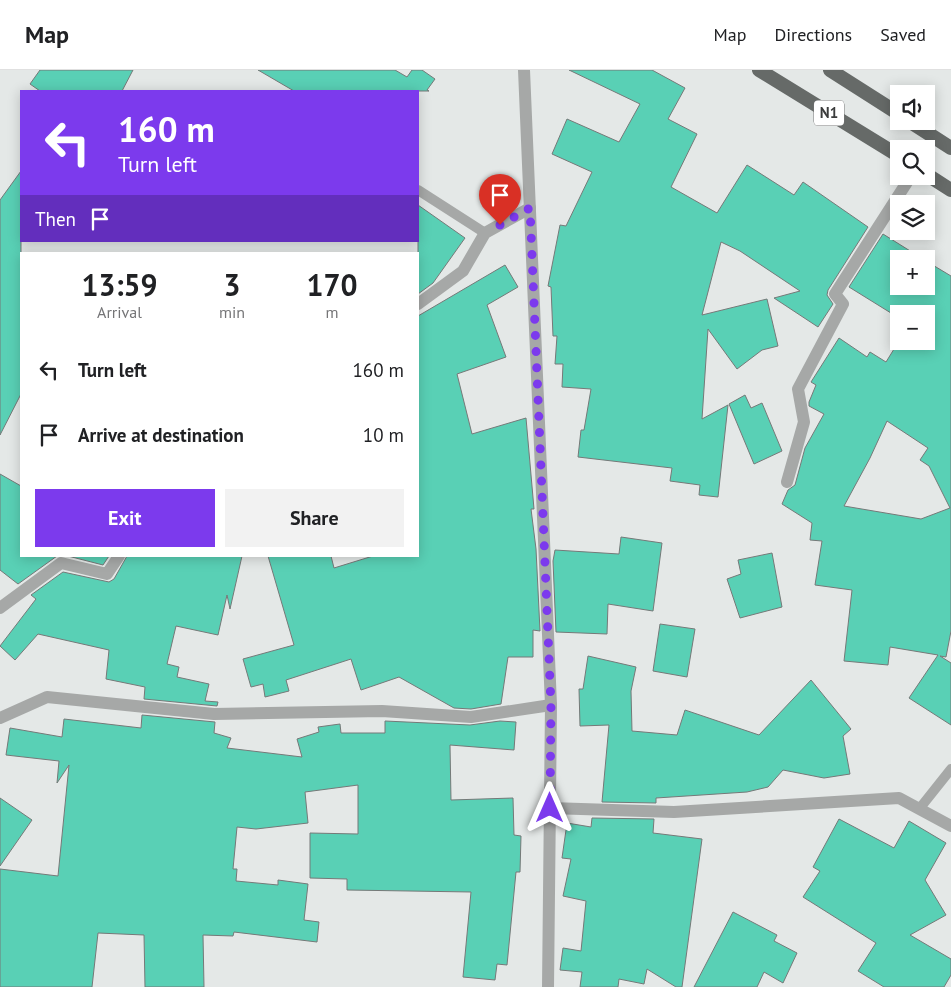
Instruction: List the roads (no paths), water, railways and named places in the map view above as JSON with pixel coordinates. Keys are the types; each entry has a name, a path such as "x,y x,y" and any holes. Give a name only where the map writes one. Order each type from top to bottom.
{"highway":[{"name":"N1","path":"759,70 890,150"},
{"name":"N1","path":"830,70 890,108"},
{"path":"923,130 951,148"},
{"path":"935,180 951,190"}],"street":[{"path":"524,70 551,705 548,987"},
{"path":"787,482 804,422 798,389 843,304 835,294 905,185"},
{"path":"419,303 463,272 485,234 530,208"},
{"path":"0,608 61,563 107,574 118,557"},
{"path":"0,718 47,697 214,714 382,711 471,717 551,705"},
{"path":"550,808 674,812 899,798 951,826"}],"lane":[{"path":"419,191 485,234"},
{"path":"920,808 951,769"}]}
